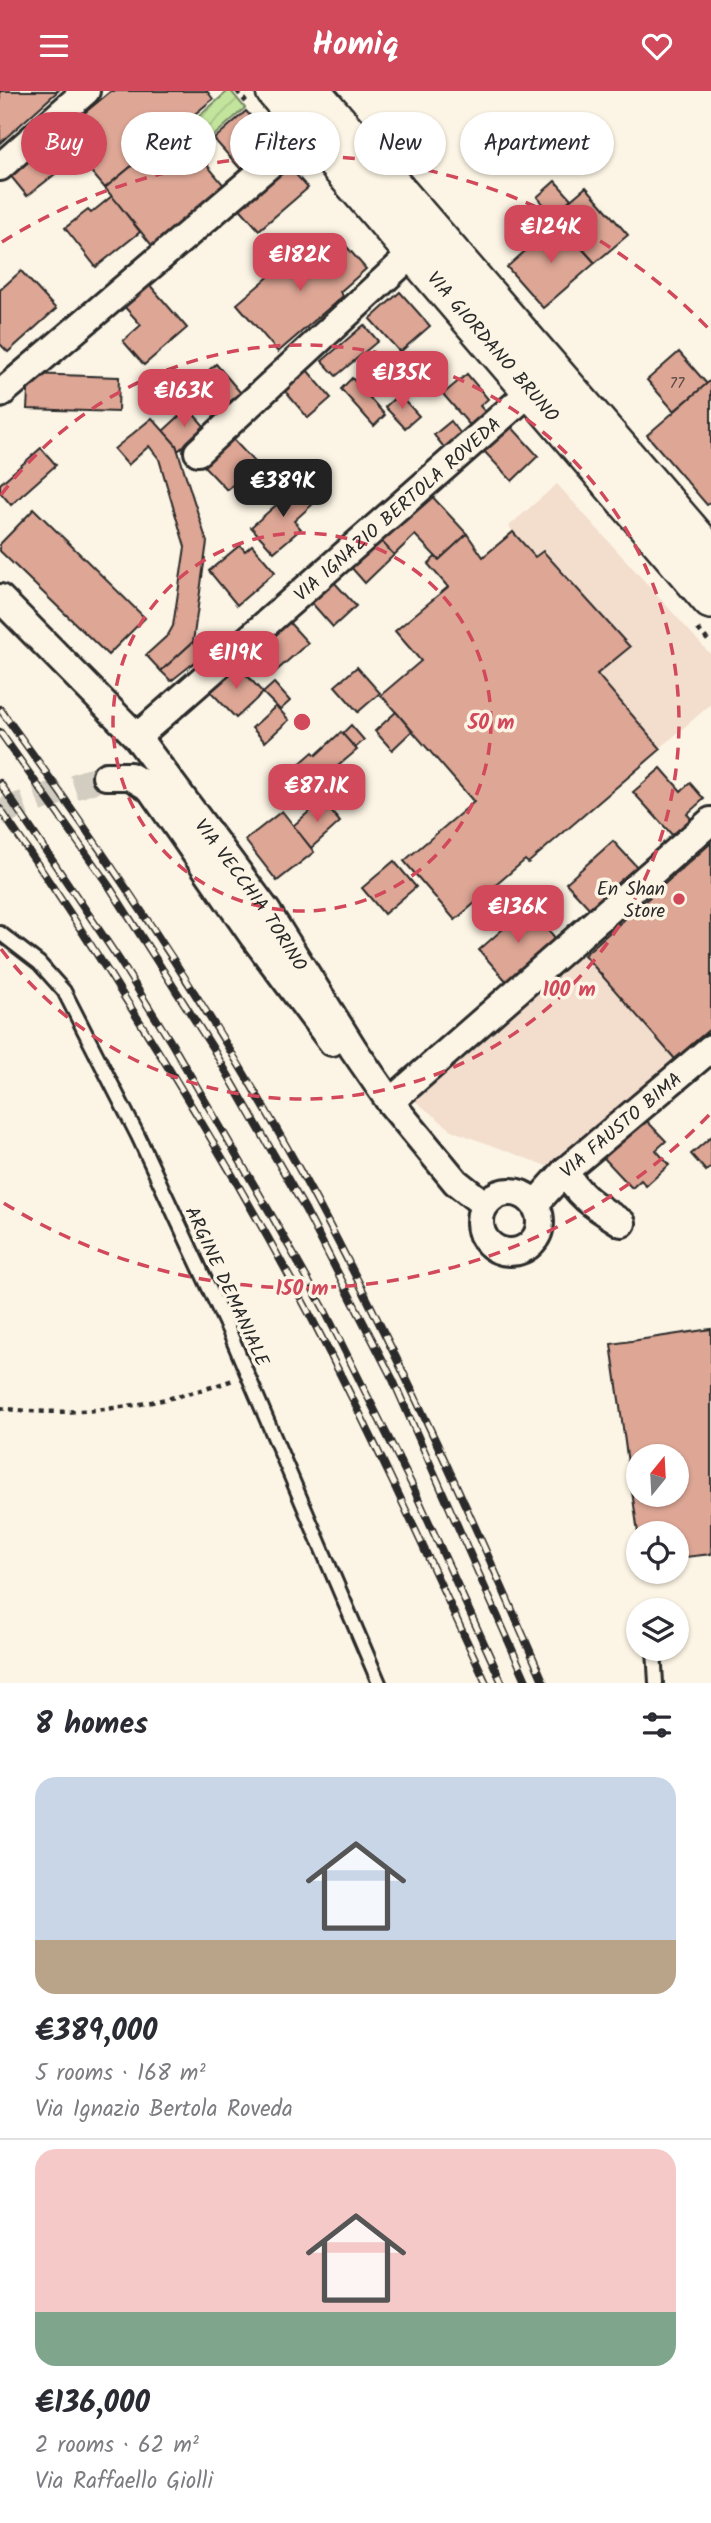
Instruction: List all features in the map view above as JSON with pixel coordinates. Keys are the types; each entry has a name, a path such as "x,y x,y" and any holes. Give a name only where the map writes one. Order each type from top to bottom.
{"main road":[{"name":"VIA GIORDANO BRUNO","path":"275,91 293,112"},
{"name":"VIA GIORDANO BRUNO","path":"311,91 711,555"},
{"name":"VIA GIORDANO BRUNO","path":"340,167 711,600"}],"street":[{"path":"0,167 86,91"},
{"path":"0,394 257,175"},
{"path":"198,451 413,253"},
{"name":"VIA IGNAZIO BERTOLA ROVEDA","path":"137,737 531,391"},
{"name":"VIA VECCHIA TORINO","path":"0,598 137,737 266,910 390,1103 456,1182 485,1205"},
{"path":"106,776 130,776 149,788 316,1022 331,1041 354,1050"},
{"path":"390,1103 711,821"},
{"name":"VIA FAUSTO BIMA","path":"534,1204 565,1171 711,1048"},
{"path":"565,1171 572,1185 585,1199 622,1223"},
{"path":"509,1192 527,1197 534,1204 540,1216 539,1233 529,1246 512,1252 495,1248 487,1242 480,1224 485,1205 492,1198 509,1192"}],"lane":[{"name":"ARGINE DEMANIALE","path":"0,933 39,963 64,991 144,1148 248,1375 379,1683"},
{"path":"655,1661 656,1683"}],"path":[{"path":"0,1408 55,1413 102,1409 177,1395 248,1375"}],"shaded area":[{"path":"557,484 711,655 711,704 528,863 525,860 455,920 404,864 473,801 381,695 421,661 395,631 513,532 509,526"},
{"path":"711,843 711,1028 552,1168 453,1131 415,1101"}],"green space":[{"path":"228,91 231,91 245,108 240,112 230,112 230,121 216,134 216,112 204,112"}],"building":[{"path":"0,91 58,91 35,112 21,112 21,124 0,143"},
{"path":"111,91 207,91 213,99 197,112 121,112 121,175 105,188 94,175 107,175 107,112 86,112"},
{"path":"230,125 230,157 216,141 216,137"},
{"path":"21,164 21,175 54,175 27,196 9,174"},
{"path":"121,175 215,175 227,189 154,248 105,188"},
{"path":"268,175 296,175 308,188 259,230 235,203"},
{"path":"555,181 571,199 553,215 537,197"},
{"path":"586,187 628,235 595,263 553,215"},
{"path":"112,196 140,232 96,267 65,228 88,210 91,213"},
{"path":"558,222 595,263 543,308 507,267"},
{"path":"341,240 366,269 340,292 343,296 278,352 237,304 301,249 314,264"},
{"path":"21,271 56,309 8,352 0,344 0,290"},
{"path":"148,283 187,328 144,365 123,341 141,325 122,304"},
{"path":"400,292 430,326 400,352 370,319"},
{"path":"364,325 378,341 336,376 322,361"},
{"path":"679,352 707,384 674,411 647,380"},
{"path":"216,364 246,399 229,414 218,400 210,407 191,386"},
{"path":"307,370 331,398 308,418 284,390"},
{"path":"29,374 119,377 118,412 27,409"},
{"path":"467,374 488,399 480,406 490,417 474,430 443,394"},
{"path":"352,378 385,415 374,426 341,389"},
{"path":"711,380 711,502 707,505 647,435"},
{"path":"399,394 419,416 405,428 385,407"},
{"path":"188,408 205,427 178,451 163,431"},
{"path":"152,418 176,445 207,542 193,642 161,671 146,655 168,635 173,626 185,547 159,459 149,446 128,465 114,449"},
{"path":"451,421 464,438 447,451 434,435"},
{"path":"509,424 538,456 512,481 482,449"},
{"path":"231,437 256,464 227,490 202,464"},
{"path":"41,448 56,465 11,505 0,492 0,484"},
{"path":"299,485 314,503 294,521 301,529 274,552 251,527"},
{"path":"429,493 467,534 439,560 415,535 394,555 379,539"},
{"path":"34,509 145,618 108,655 0,551 0,544"},
{"path":"513,532 535,557 543,551 630,647 597,674 661,749 528,863 525,860 455,920 404,861 474,802 381,695 421,661 395,631 448,587 428,564 435,557 439,560 467,534 483,557"},
{"path":"379,539 394,555 365,583 350,566"},
{"path":"240,545 245,551 252,545 275,572 237,605 209,571"},
{"path":"333,581 356,606 333,627 310,601"},
{"path":"287,620 308,643 275,672 254,650"},
{"path":"193,642 205,654 171,681 161,671"},
{"path":"237,664 263,693 236,718 209,690"},
{"path":"357,667 380,693 358,712 335,686"},
{"path":"274,683 290,701 280,710 263,693"},
{"path":"276,706 289,720 265,742 252,728"},
{"path":"396,712 412,731 392,750 375,731"},
{"path":"351,725 364,740 355,748 342,734"},
{"path":"341,732 357,750 331,772 335,777 319,791 297,766 313,752 316,755"},
{"path":"661,768 681,791 690,783 704,799 687,814 693,821 674,837 633,792"},
{"path":"322,800 340,822 311,848 293,826"},
{"path":"282,811 314,852 277,881 245,840"},
{"path":"613,841 639,869 592,911 566,883"},
{"name":"En Shan Store","path":"711,843 711,1028 675,1059 584,955"},
{"path":"394,861 416,887 384,914 362,888"},
{"path":"528,907 557,940 508,983 479,950"},
{"path":"646,1120 666,1141 656,1150 669,1165 646,1186 641,1180 632,1188 604,1158"},
{"path":"711,1137 711,1167 706,1171 691,1154"},
{"path":"711,1329 711,1554 689,1557 689,1521 636,1521 634,1507 690,1507 690,1444 626,1444 626,1449 611,1344"}],"tunnel":[{"path":"0,812 106,776"}],"railway":[{"path":"0,709 167,949 281,1136 347,1259 406,1379 544,1683"},
{"path":"0,732 109,886 212,1047 305,1209 393,1380 527,1683"},
{"path":"0,783 120,961 172,1044 323,1307 412,1485 502,1683"},
{"path":"0,809 83,932 162,1057 275,1250 356,1406 486,1683"}],"place":[{"name":"En Shan Store","path":"679,899"}]}
